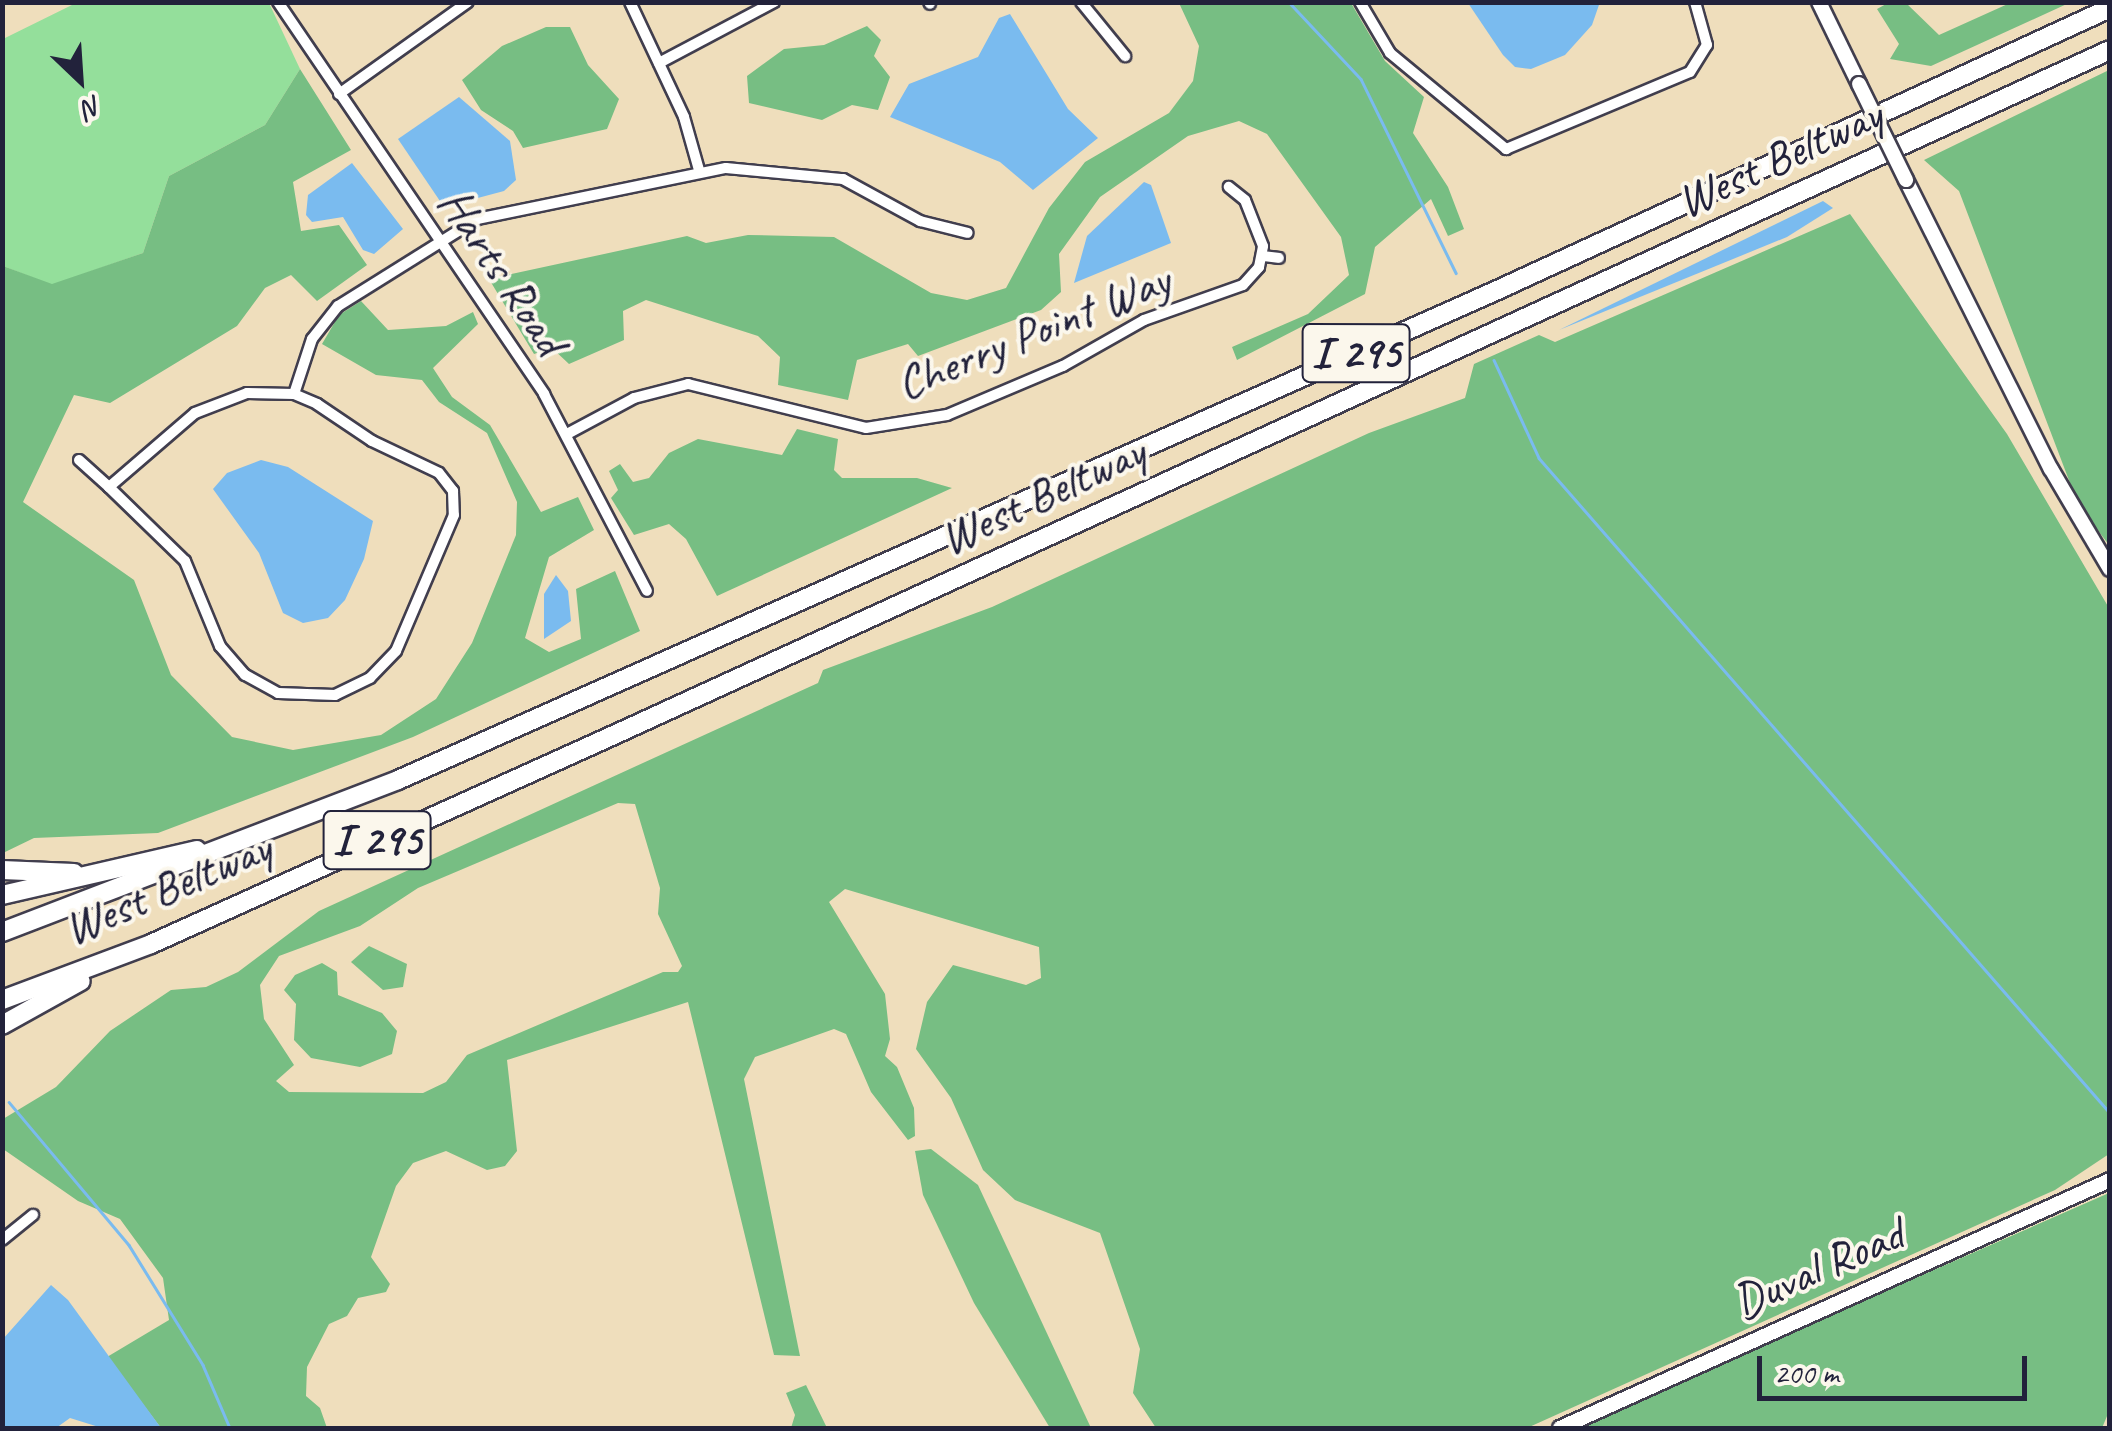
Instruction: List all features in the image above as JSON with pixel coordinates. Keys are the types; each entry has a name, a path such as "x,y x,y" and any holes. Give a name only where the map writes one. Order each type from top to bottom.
{"highway":[{"name":"West Beltway","path":"2,932 398,780 1522,279 2110,8"},
{"name":"West Beltway","path":"2,1000 150,944 2110,50"},
{"path":"2,895 193,851 398,780"},
{"path":"2,870 109,870"},
{"path":"2,1024 150,944"}],"street":[{"name":"Harts Road","path":"278,2 567,434 647,591"},
{"path":"339,94 468,2"},
{"path":"630,2 684,117 698,170"},
{"path":"658,63 774,2"},
{"path":"1080,2 1124,56"},
{"path":"1360,2 1390,53 1506,150 1690,72 1707,45 1694,2"},
{"path":"1819,2 2051,469 2110,569"},
{"path":"294,394 324,320 438,238 478,219 698,170 843,179 920,221 968,232"},
{"path":"1230,187 1245,200 1263,256 1278,258"},
{"name":"Cherry Point Way","path":"567,434 634,398 688,384 847,426 927,421 1063,366 1144,320 1243,285 1263,256"},
{"path":"79,460 196,577 220,646 245,675 278,693 316,698 370,678 403,639 454,514 452,492 439,473 294,394 247,393 209,405 143,452 109,487"},
{"name":"Duval Road","path":"1560,1428 2110,1180"},
{"path":"2,1240 33,1214"}],"green space":[{"path":"76,3 269,3 300,69 265,125 169,176 143,253 52,285 3,266 3,39"},
{"path":"1179,3 1351,3 1385,61 1424,97 1413,133 1448,187 1464,229 1448,236 1431,199 1375,247 1365,294 1237,360 1232,347 1308,314 1349,275 1341,237 1267,134 1239,121 1188,136 1100,197 1059,254 1061,292 1041,310 918,356 908,344 857,360 848,400 778,385 780,357 758,336 646,300 623,311 624,340 569,364 552,348 534,354 489,279 687,236 706,243 748,235 834,237 931,293 967,300 1006,288 1049,208 1085,162 1169,113 1193,81 1199,46"},
{"path":"1888,3 1906,3 1939,35 2010,3 2069,3 1931,66 1890,59 1899,44 1877,9"},
{"path":"867,26 881,40 874,56 890,77 878,110 852,105 822,120 749,103 747,76 784,49 824,45"},
{"path":"546,27 570,27 588,65 619,99 607,129 523,148 513,131 481,110 462,80 502,46"},
{"path":"300,69 351,150 293,182 301,231 339,225 367,265 317,301 291,275 265,288 237,326 110,403 74,395 23,502 134,580 171,675 232,737 293,750 381,735 436,699 472,643 516,535 517,502 487,433 439,402 422,380 376,375 322,344 339,315 361,301 388,330 446,326 473,312 478,324 433,368 452,397 490,425 541,512 578,497 594,530 549,557 525,638 549,652 581,639 576,589 615,571 640,631 413,737 158,833 34,838 3,853 3,266 52,284 143,253 169,176 265,125"},
{"path":"2109,70 2109,545 2078,504 1959,191 1924,160"},
{"path":"1850,214 2007,434 2109,608 2109,1154 2055,1190 1527,1428 1156,1428 1133,1393 1140,1349 1100,1233 1015,1200 983,1170 951,1098 916,1049 927,1002 953,965 1026,985 1041,978 1039,947 845,889 829,902 885,994 890,1039 885,1056 897,1067 914,1108 915,1136 908,1140 871,1092 846,1034 834,1029 755,1057 744,1079 800,1356 774,1355 688,1002 507,1060 517,1151 505,1166 487,1170 446,1151 413,1163 396,1186 371,1257 390,1284 386,1292 358,1298 347,1316 329,1324 307,1367 306,1396 320,1408 327,1428 161,1428 107,1357 169,1320 163,1278 120,1219 78,1201 3,1149 3,1119 56,1087 110,1031 171,990 206,987 238,972 319,911 818,683 823,670 992,607 1369,433 1465,398 1474,364 1539,335 1555,342","holes":["618,803 635,804 660,888 658,914 682,966 678,972 663,972 467,1055 446,1082 423,1093 289,1092 276,1081 294,1065 264,1019 260,985 279,956 360,926 418,888"]},
{"path":"797,429 838,439 834,470 842,478 917,478 952,488 717,596 686,539 669,524 634,535 611,498 618,490 609,471 620,464 633,482 649,478 669,453 698,439 782,455"},
{"path":"369,946 407,964 403,987 383,990 351,962"},
{"path":"322,963 337,972 338,995 382,1013 397,1031 392,1054 360,1067 311,1058 294,1040 296,1004 284,990 295,975"},
{"path":"931,1149 978,1185 1091,1428 1050,1428 974,1303 923,1195 915,1151"},
{"path":"2109,1193 2110,1409 2102,1428 1574,1428"},
{"path":"806,1385 827,1428 791,1428 795,1415 786,1393"}],"water":[{"path":"1600,2 1592,25 1565,55 1531,69 1515,67 1503,55 1468,3"},
{"path":"1010,14 1068,109 1098,138 1033,190 1000,162 890,117 909,84 978,57 999,18"},
{"path":"459,97 510,141 516,180 504,191 444,207 398,139"},
{"path":"352,163 403,229 374,254 363,250 343,217 312,222 306,215 308,195"},
{"path":"1144,182 1151,185 1171,243 1074,283 1087,236"},
{"path":"1823,201 1833,208 1787,237 1559,330"},
{"path":"261,460 288,467 373,521 364,559 345,600 328,618 303,623 283,613 259,553 213,489 227,473"},
{"path":"556,575 568,591 571,621 544,639 544,594"},
{"path":"51,1285 68,1300 161,1428 102,1428 70,1418 56,1428 3,1428 3,1339"}],"waterway":[{"path":"1289,2 1361,79 1456,273"},
{"path":"1494,360 1539,458 2110,1113"},
{"path":"9,1102 129,1245 203,1365 230,1428"}]}
